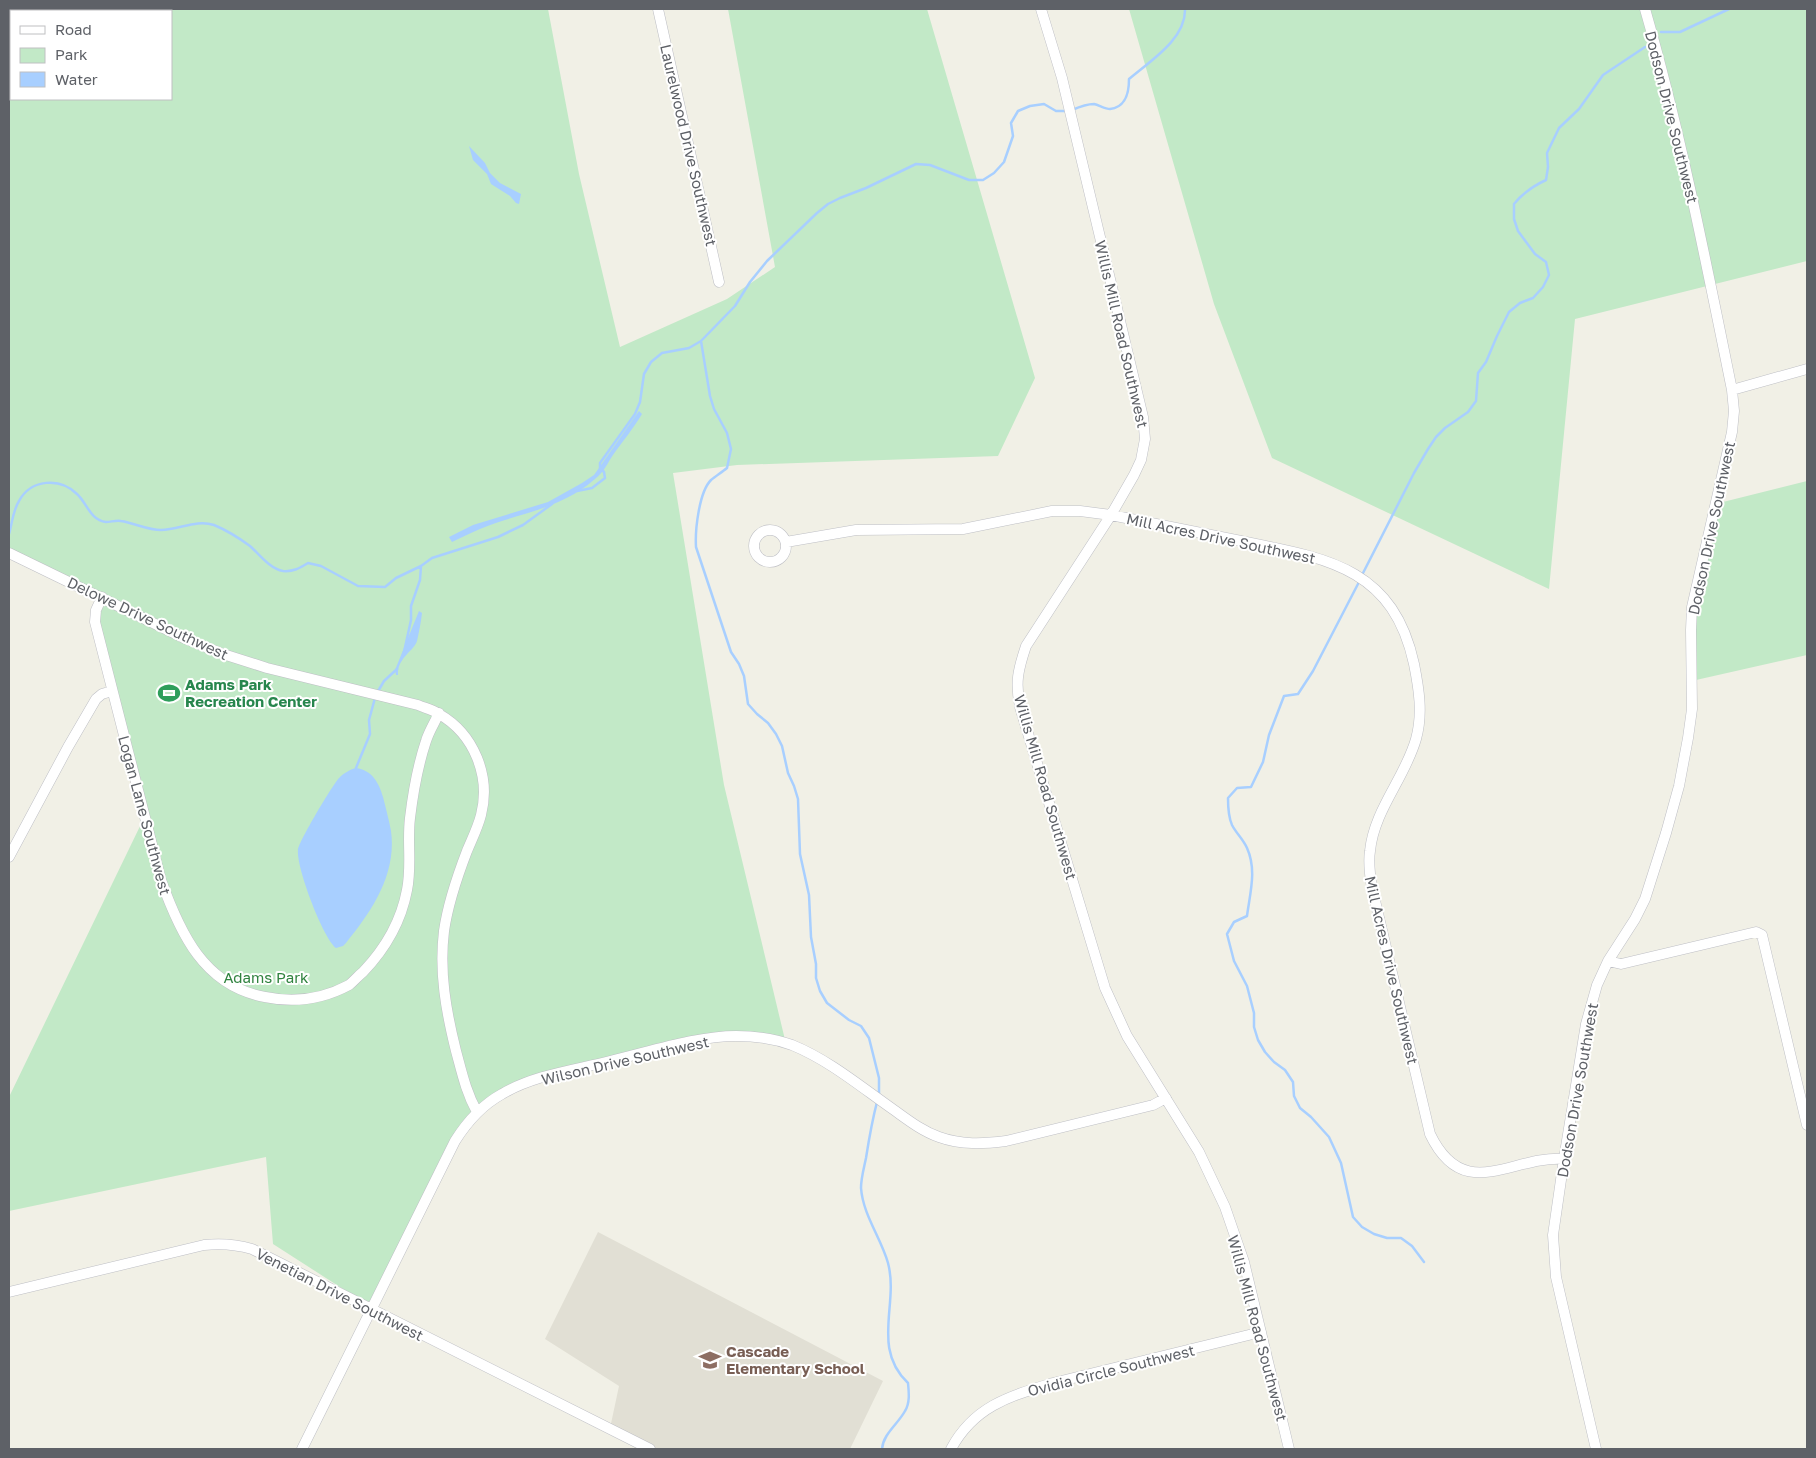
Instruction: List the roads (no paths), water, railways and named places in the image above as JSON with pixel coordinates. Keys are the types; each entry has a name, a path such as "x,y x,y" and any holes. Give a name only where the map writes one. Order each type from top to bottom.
{"street":[{"name":"Laurelwood Drive Southwest","path":"658,9 719,282"},
{"name":"Willis Mill Road Southwest","path":"1041,9 1062,78 1143,417 1145,439 1141,460 1111,515 1026,646 1018,669 1017,691 1020,707 1105,988 1127,1036 1199,1152 1224,1207 1244,1262 1289,1449"},
{"name":"Dodson Drive Southwest","path":"1596,1449 1556,1277 1554,1235 1564,1159 1586,1024 1596,985 1645,899 1679,786 1692,709 1692,607 1732,432 1734,411 1732,390 1693,199 1661,64 1645,9"},
{"path":"1732,390 1807,368"},
{"name":"Mill Acres Drive Southwest","path":"786,542 856,530 964,529 1052,511 1080,510 1297,552 1347,568 1365,580 1392,608 1402,626 1410,648 1419,688 1420,716 1416,737 1410,758 1374,830 1369,872 1430,1134 1437,1148 1446,1159 1459,1167 1473,1172 1494,1172 1550,1158 1564,1159"},
{"name":"Delowe Drive Southwest","path":"9,553 186,639 223,654 267,668 418,705 439,713 456,726 470,743 479,761 484,782 484,800 481,816 458,874 449,904 444,930 442,957 443,988 448,1019 467,1094 477,1112"},
{"name":"Logan Lane Southwest","path":"102,597 96,610 95,622 161,880 171,910 185,937 203,963 227,984 252,995 281,1000 297,1000 334,992 351,984 374,960 392,934 401,913 407,890 410,820 417,775 426,740 439,713"},
{"path":"9,857 96,699 102,694 112,691"},
{"path":"1608,961 1621,964 1756,932 1762,935 1807,1125"},
{"name":"Wilson Drive Southwest","path":"477,1112 502,1094 536,1080 688,1042 736,1036 790,1044 808,1052 828,1063 919,1127 939,1137 963,1143 984,1144 1006,1141 1153,1105 1166,1098"},
{"path":"302,1449 455,1141 477,1112"},
{"name":"Venetian Drive Southwest","path":"9,1292 204,1245 222,1243 237,1245 252,1250 650,1449"},
{"name":"Ovidia Circle Southwest","path":"952,1449 959,1434 981,1412 996,1403 1022,1392 1054,1382 1261,1332"}],"water":[{"path":"469,146 500,183 521,194 519,204 491,184 487,174 473,160"},
{"path":"639,411 642,414 603,471 581,489 568,498 554,504 495,523 452,542 449,537 473,525 548,502 594,475"},
{"path":"419,611 422,613 417,641 403,659 398,669 398,675 396,675 395,670"},
{"path":"356,768 371,774 379,787 391,831 392,847 386,878 373,906 346,943 336,948 324,931 311,902 301,871 298,850 310,825 336,781"}],"waterway":[{"path":"1072,110 1091,104 1110,109 1120,105 1126,98 1129,79 1156,57 1180,30 1184,20 1185,9"},
{"path":"1661,32 1680,32 1729,9"},
{"path":"1361,577 1428,449 1436,437 1445,428 1468,412 1476,401 1478,373 1486,362 1509,312 1520,303 1533,298 1543,287 1549,275 1546,262 1535,254 1518,231 1514,219 1514,204 1528,190 1546,180 1548,167 1547,153 1559,128 1579,109 1603,75 1645,47"},
{"path":"577,491 592,488 605,478 604,472 600,468 600,463 635,414 640,402 644,374 651,362 662,353 689,348 701,341 735,306 750,282 767,261 828,204 916,164 930,165 969,180 983,180 994,173 1004,162 1013,136 1011,123 1018,111 1030,106 1044,104 1056,111 1066,111"},
{"path":"701,341 710,396 714,409 727,433 731,449 727,468 711,480 703,493 697,521 696,547 731,652 744,676 748,704 768,723 776,734 782,746 788,773 798,799 800,854 809,895 811,937 816,964 816,978 820,991 827,1003 849,1020 861,1026 869,1038 879,1078 879,1094"},
{"path":"9,534 15,509 24,494 38,485 54,483 62,485 77,494 92,515 101,521 121,521 161,530 207,523 228,532 246,543 278,570 293,570 308,563 321,566 358,586 385,587 396,578 421,566 432,558 498,537 523,525 552,504"},
{"path":"404,652 411,620 411,606 420,580 421,566"},
{"path":"1359,582 1313,671 1298,694 1284,696 1269,735 1263,762 1251,787 1237,788 1228,798 1228,812 1231,822 1247,848 1252,865 1252,873 1247,916 1234,922 1227,934 1234,961 1247,986 1258,1040 1265,1052 1285,1070 1293,1082 1294,1096 1300,1108 1329,1137 1341,1163 1353,1217 1362,1227 1374,1234 1387,1238 1401,1238 1412,1246 1424,1262"},
{"path":"377,693 384,681 397,669"},
{"path":"356,768 370,734 369,720 375,698"},
{"path":"877,1102 862,1177 862,1198 888,1263 891,1294 888,1340 891,1355 897,1369 908,1383 909,1394 907,1408 888,1434 882,1449"}],"place":[{"name":"Adams Park Recreation Center","path":"169,693"},
{"name":"Cascade Elementary School","path":"710,1360"}],"park label":[{"name":"Adams Park","path":"266,977"}]}
